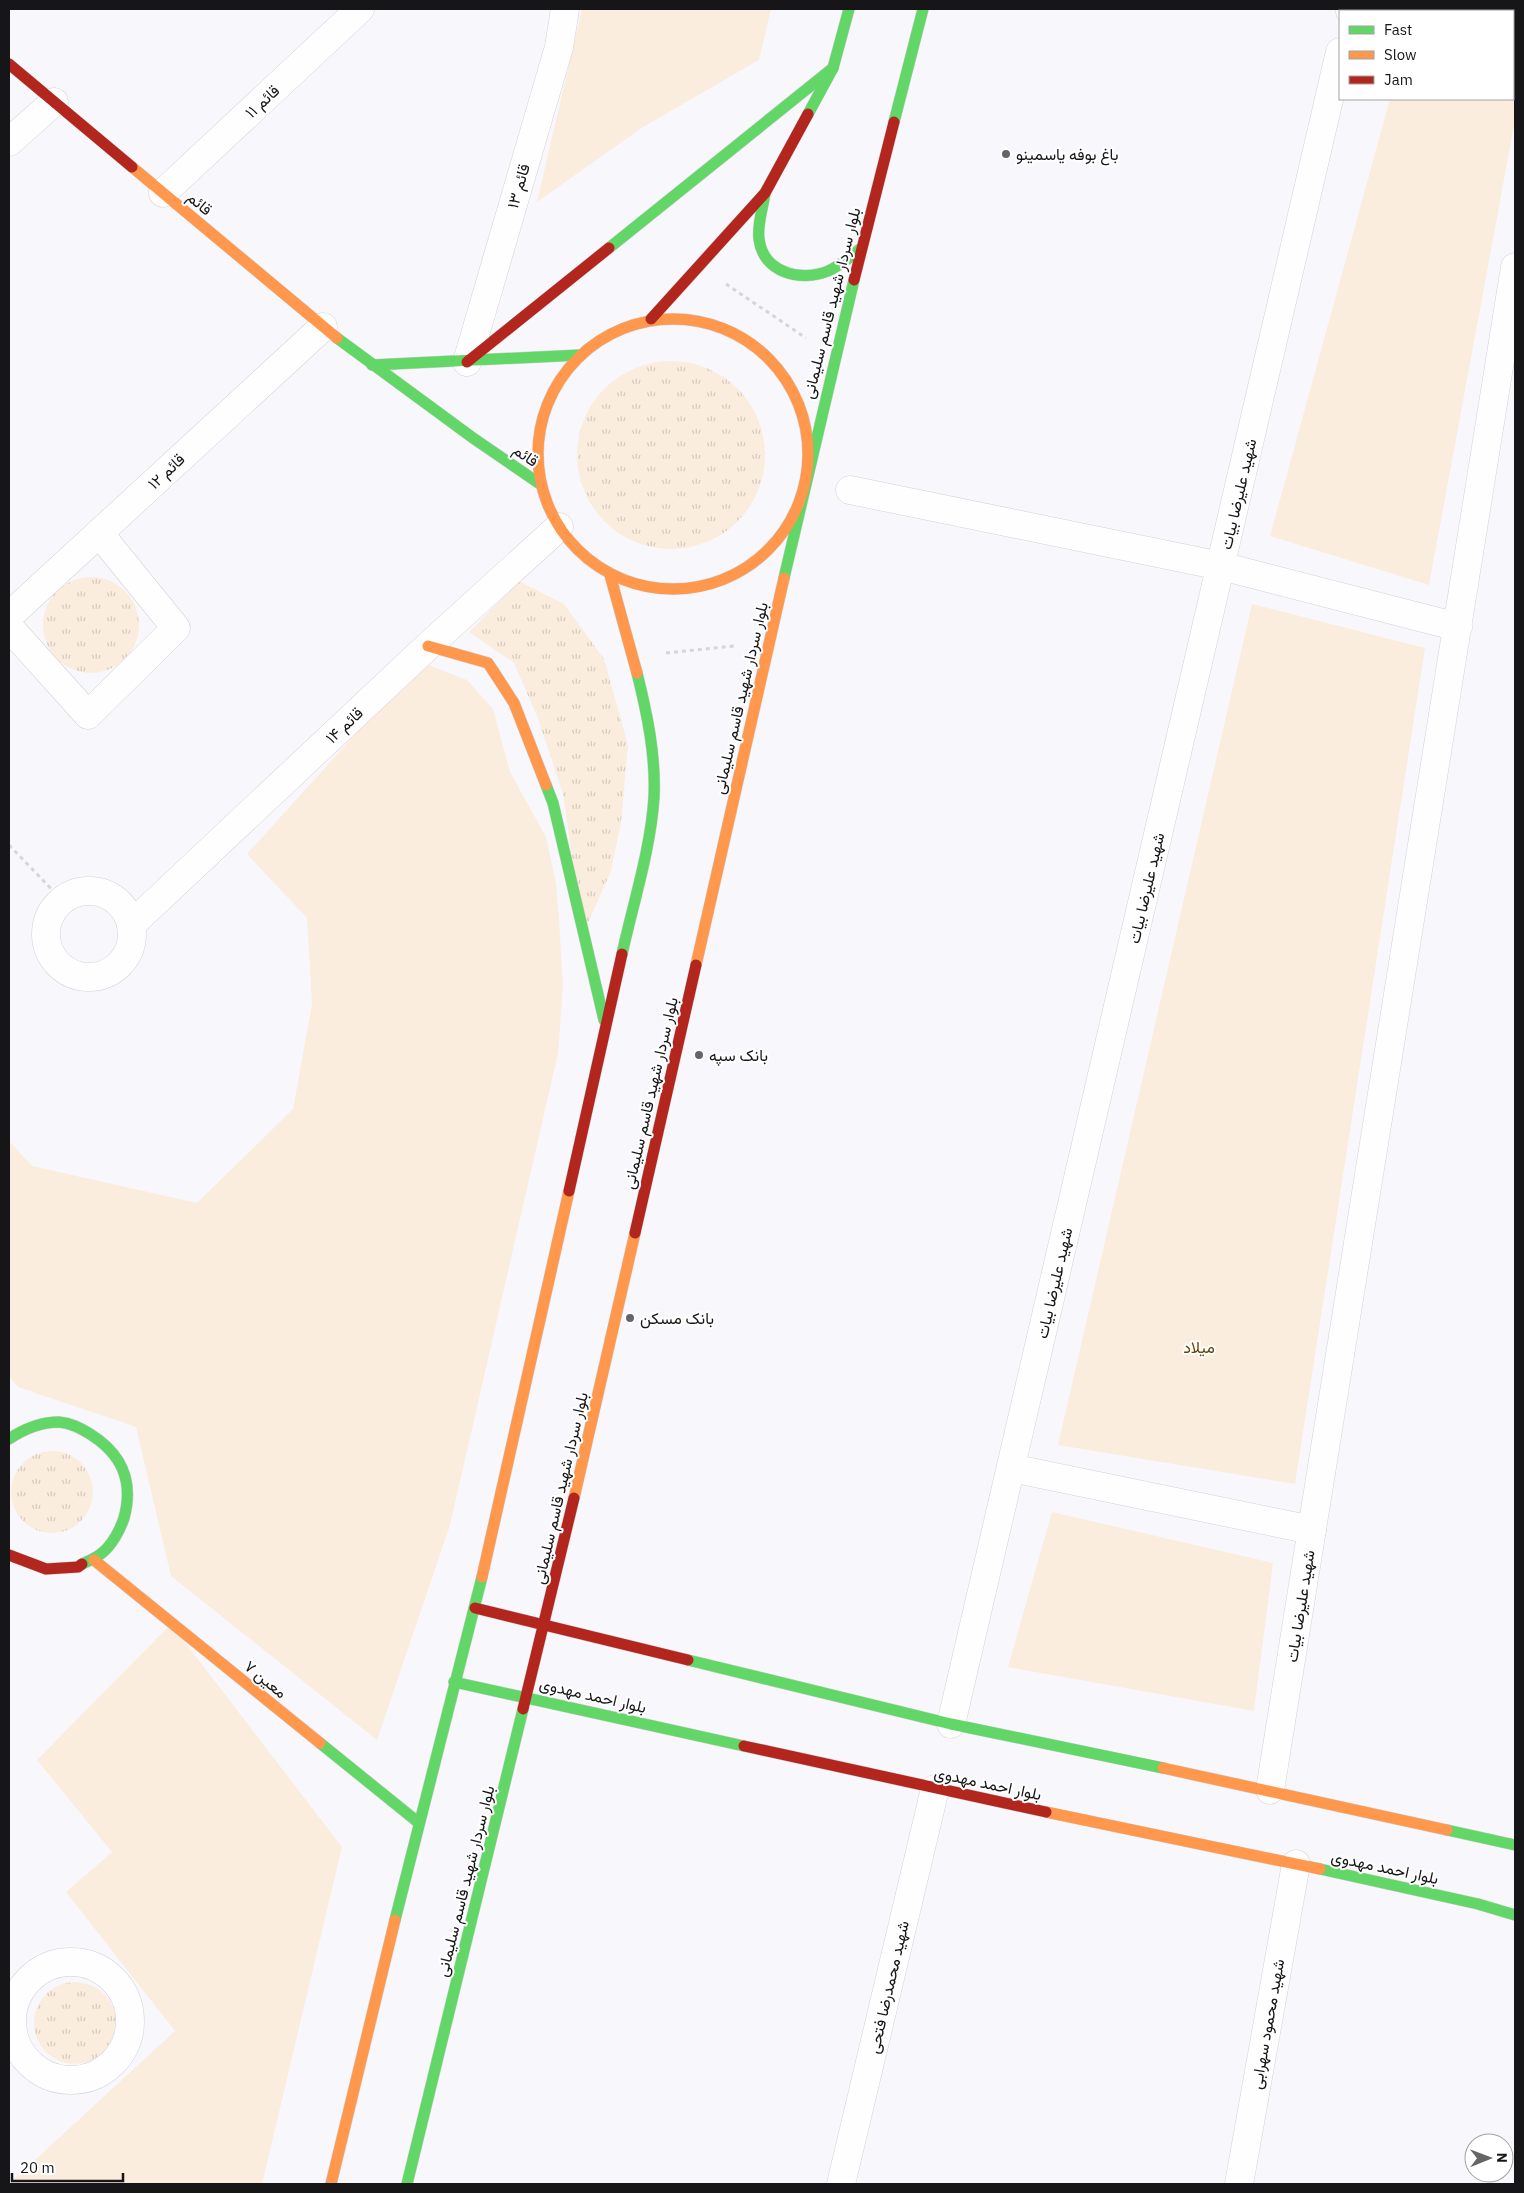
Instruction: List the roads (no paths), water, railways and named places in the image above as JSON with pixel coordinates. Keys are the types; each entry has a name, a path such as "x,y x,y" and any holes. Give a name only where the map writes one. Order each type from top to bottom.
{"main road":[{"path":"651,319 766,193 833,68 848,9"},
{"name":"بلوار سردار شهید قاسم سلیمانی","path":"407,2184 545,1626 834,358 860,249 923,9"},
{"name":"قائم","path":"9,64 323,327 372,365 540,484"},
{"path":"467,362 833,68"},
{"path":"766,193 758,241 765,260 785,275 804,277 828,271 860,249"},
{"path":"684,318 717,325 747,340 773,362 792,389 804,420 806,480 782,534 766,553 748,567 726,579 704,586 680,590 656,589 633,584 610,575 590,562 559,528 540,484 538,437 552,392 580,355 605,336 651,319 684,318"},
{"path":"372,365 467,362 580,355"},
{"path":"331,2184 454,1682 475,1608 581,1133 607,1030 630,911 650,833 654,792 649,735 632,657 610,575"},
{"path":"428,646 488,663 514,703 553,803 607,1030"},
{"path":"9,1439 21,1430 45,1422 70,1423 94,1432 113,1449 125,1472 130,1496 125,1521 121,1529 113,1543 94,1560 74,1569 51,1571 29,1566 9,1555"},
{"name":"معین ۷","path":"94,1560 419,1823"},
{"path":"475,1608 951,1724 1270,1790 1515,1845"},
{"name":"بلوار احمد مهدوی","path":"454,1682 935,1789 1296,1864 1478,1904 1515,1915"}],"street":[{"name":"قائم ۱۱","path":"163,193 360,9"},
{"name":"قائم ۱۳","path":"467,362 559,47 565,9"},
{"name":"شهید علیرضا بیات","path":"951,1724 1339,56"},
{"path":"9,142 54,102"},
{"name":"شهید علیرضا بیات","path":"1270,1790 1515,267"},
{"name":"قائم ۱۲","path":"9,616 323,327"},
{"path":"850,490 1221,566 1458,627"},
{"name":"قائم ۱۴","path":"131,925 428,646 559,528"},
{"path":"9,627 88,715 176,628 99,533"},
{"path":"89,890 104,893 116,900 126,911 131,925 132,938 129,952 111,972 98,976 84,977 70,973 59,966 50,954 46,940 47,925 52,911 62,900 75,893 89,890"},
{"path":"1010,1468 1312,1530"},
{"name":"شهید محمدرضا فتحی","path":"841,2184 935,1789"},
{"name":"شهید محمود سهرابی","path":"1239,2184 1296,1864"},
{"path":"70,1962 89,1964 105,1972 118,1985 127,2002 130,2020 127,2038 118,2057 103,2070 84,2079 64,2080 45,2074 28,2062 17,2044 13,2018 16,1979 36,1973 53,1964 70,1962"}],"place":[{"name":"باغ بوفه یاسمینو","path":"1006,154"},
{"name":"بانک سپه","path":"699,1055"},
{"name":"بانک مسکن","path":"630,1318"}],"park label":[{"name":"میلاد","path":"1199,1347"}]}
